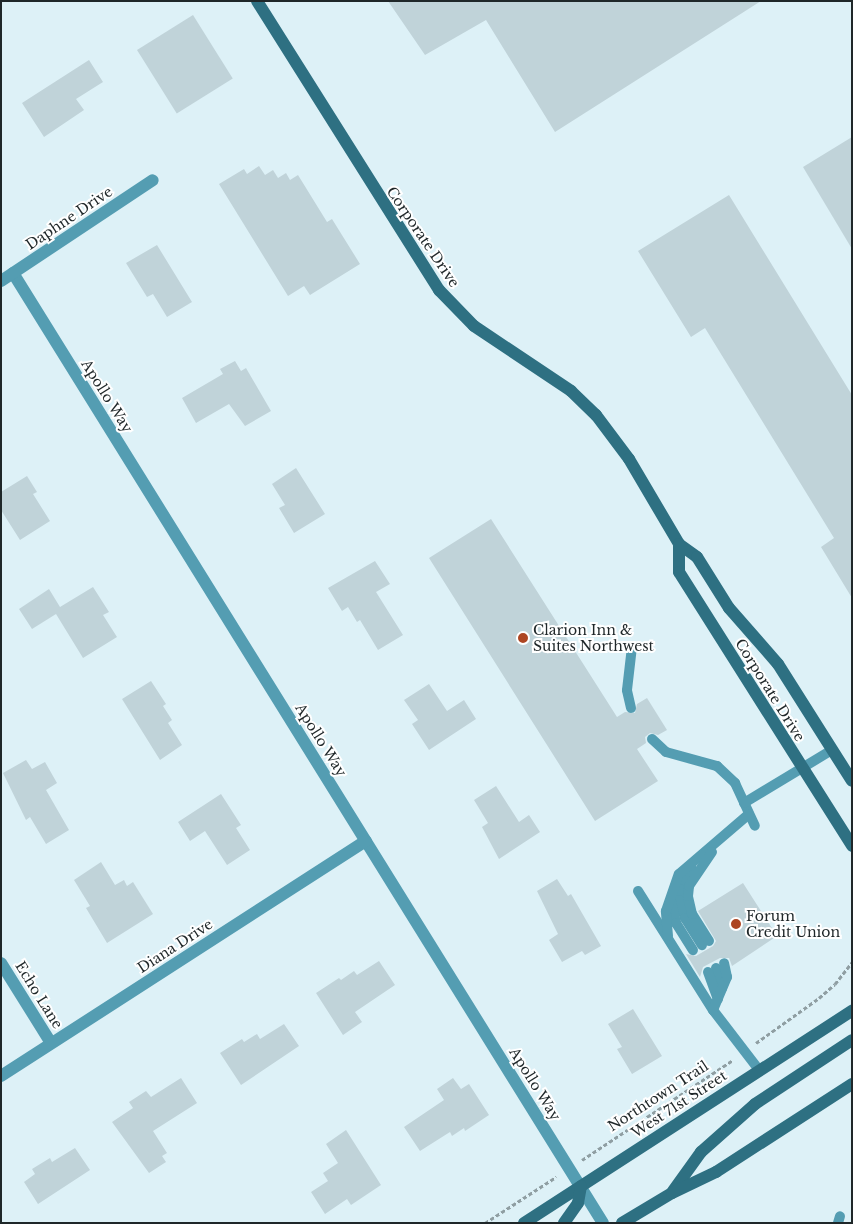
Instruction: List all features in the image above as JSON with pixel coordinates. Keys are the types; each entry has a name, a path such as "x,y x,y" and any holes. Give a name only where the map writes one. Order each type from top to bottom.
{"street":[{"name":"Corporate Drive","path":"257,1 435,284 474,326 571,391 596,415 628,459 679,544 697,557 729,608 778,664 852,780"},
{"name":"Daphne Drive","path":"1,281 152,180"},
{"name":"Apollo Way","path":"13,273 603,1223"},
{"name":"Corporate Drive","path":"679,544 679,572 801,769 852,846"},
{"name":"Diana Drive","path":"1,1076 366,841"},
{"name":"Echo Lane","path":"1,963 51,1043"},
{"name":"West 71st Street","path":"524,1223 852,1010"},
{"path":"672,1193 701,1152 755,1104 852,1040"},
{"path":"622,1223 672,1193 716,1172 852,1084"},
{"path":"564,1223 578,1204 580,1186"}],"lane":[{"path":"631,708 627,690 632,647"},
{"path":"652,739 666,752 717,766 735,783 755,826"},
{"path":"744,803 832,750"},
{"path":"669,941 666,911 678,874 720,842 749,814"},
{"path":"701,945 688,896 689,886 720,842"},
{"path":"701,945 685,918 679,900 685,878 702,856"},
{"path":"638,891 713,1010 759,1070"},
{"path":"670,895 676,923 701,945"},
{"path":"713,1010 720,994 727,977 716,968 720,994"}],"path":[{"path":"755,1044 819,998 835,984 852,962"},
{"name":"Northtown Trail","path":"595,1151 734,1060"},
{"path":"485,1223 549,1181"}],"building":[{"path":"388,1 761,1 555,132 486,20 425,55"},
{"path":"193,15 233,79 177,114 137,50"},
{"path":"89,60 103,82 76,99 84,110 44,137 22,103"},
{"path":"852,137 852,249 803,167"},
{"path":"259,166 265,175 273,170 278,178 286,173 290,180 298,175 327,222 332,219 360,264 310,295 304,286 288,296 219,184 244,169 247,174"},
{"path":"729,195 852,395 852,598 821,547 834,538 705,328 691,337 638,251"},
{"path":"157,245 192,302 167,317 153,294 147,297 126,263"},
{"path":"235,361 241,371 246,368 271,411 245,426 229,404 196,423 182,398 223,374 220,369"},
{"path":"296,468 325,514 294,533 279,508 285,505 272,484"},
{"path":"27,476 37,492 33,494 50,521 20,540 1,510 1,492"},
{"name":"Clarion Inn & Suites Northwest","path":"491,519 617,717 625,712 635,713 637,704 647,698 667,730 658,735 650,733 645,737 646,743 637,749 658,781 595,821 429,558"},
{"path":"375,561 390,584 376,592 403,635 378,650 360,620 357,622 348,607 342,611 328,588"},
{"path":"93,587 109,612 103,615 117,637 83,658 56,614 32,629 19,609 49,589 60,607"},
{"path":"151,681 166,704 163,706 172,720 168,723 182,745 160,760 122,699"},
{"path":"429,684 447,711 464,700 476,719 429,750 412,724 418,720 404,700"},
{"path":"26,760 32,769 45,762 57,783 46,790 69,830 46,844 30,817 26,820 3,773"},
{"path":"496,786 519,822 529,815 540,832 499,859 482,827 488,823 474,800"},
{"path":"221,794 241,825 236,828 250,850 227,865 205,831 190,841 178,822"},
{"path":"101,862 115,885 124,880 127,886 133,882 153,914 107,943 86,908 90,906 74,880"},
{"path":"557,879 568,896 571,894 601,946 585,955 582,951 562,962 549,940 558,934 537,891"},
{"name":"Forum Credit Union","path":"743,883 777,936 732,966 729,958 720,958 703,967 700,977 686,954 696,956 713,946 716,941 698,911"},
{"path":"379,961 395,985 355,1012 362,1022 343,1035 316,993 339,978 341,980 354,971 357,975"},
{"path":"633,1009 662,1056 632,1074 617,1049 622,1047 608,1024"},
{"path":"284,1024 299,1046 241,1085 220,1053 242,1039 244,1042 257,1034 260,1039"},
{"path":"181,1078 197,1103 153,1131 167,1153 162,1156 166,1162 149,1173 112,1122 133,1108 129,1102 146,1091 151,1097"},
{"path":"453,1078 461,1089 469,1084 489,1115 465,1131 464,1128 452,1136 450,1132 420,1151 404,1127 444,1100 437,1089"},
{"path":"346,1130 381,1185 351,1205 347,1199 325,1214 311,1192 328,1181 323,1173 338,1163 326,1144"},
{"path":"75,1148 90,1170 38,1204 24,1182 35,1174 32,1169 50,1158 52,1162"}],"place":[{"name":"Clarion Inn & Suites Northwest","path":"523,638"},
{"name":"Forum Credit Union","path":"736,924"}]}
